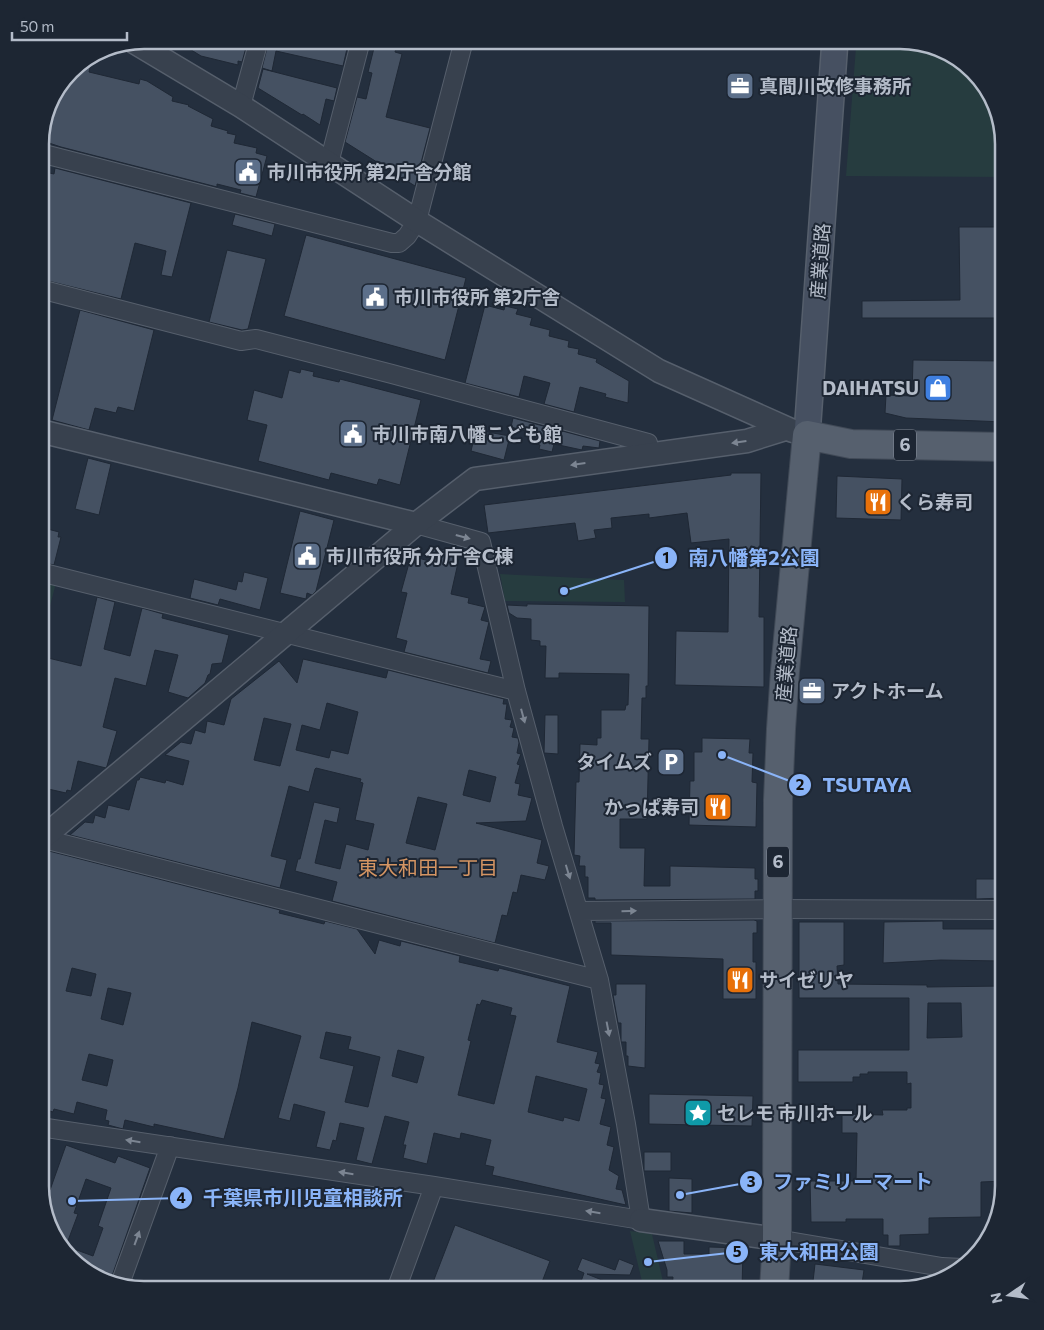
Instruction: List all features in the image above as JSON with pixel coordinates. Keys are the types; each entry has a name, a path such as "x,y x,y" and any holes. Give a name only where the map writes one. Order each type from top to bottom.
{"main road":[{"name":"産業道路","path":"774,1281 778,800 781,716 796,432 833,49"},
{"name":"6","path":"796,432 852,444 995,447"}],"street":[{"path":"151,49 417,221 659,371 796,432"},
{"path":"241,106 257,49"},
{"path":"328,163 359,49"},
{"path":"49,155 392,243 400,243 417,221 462,49"},
{"path":"49,291 241,340 256,339 468,394 648,443 651,454"},
{"path":"49,832 416,524 475,479 747,442 796,432"},
{"path":"49,433 416,524 481,542 516,692 553,826 599,980 626,1124 641,1220"},
{"path":"49,574 516,692"},
{"path":"49,841 599,980"},
{"path":"580,912 778,909 995,910"},
{"path":"49,1127 434,1186 641,1220 776,1239 935,1273"},
{"path":"122,1278 170,1146"},
{"path":"399,1281 434,1186"}],"green space":[{"path":"856,49 907,49 937,56 948,61 968,76 988,107 994,131 995,177 846,176"},
{"path":"500,574 624,580 625,602 505,601"},
{"path":"49,581 56,583 49,610"},
{"path":"630,1231 652,1234 663,1281 642,1281"}],"building":[{"path":"190,49 246,49 242,62 238,61 238,65 201,56"},
{"path":"267,49 347,49 343,66 276,51 272,71 262,68"},
{"path":"374,49 396,49 395,52 402,54 386,117 430,128 415,186 345,142 357,97 366,99 372,73 368,72"},
{"path":"91,65 89,72 139,84 140,79 147,81 173,97 172,101 189,105 213,119 211,126 236,135 234,143 257,148 256,153 267,156 256,197 240,193 241,190 217,184 217,187 49,143 52,119 56,107 76,76"},
{"path":"263,69 337,88 334,101 326,99 320,125 258,88"},
{"path":"55,168 191,203 172,277 161,275 166,251 135,243 121,299 49,281 49,173 54,174"},
{"path":"235,214 275,224 272,236 232,225"},
{"path":"959,227 995,227 995,318 862,318 862,301 960,300"},
{"name":"市川市役所 第2庁舎","path":"306,235 466,278 445,360 284,316"},
{"path":"227,250 266,259 248,329 242,330 209,322"},
{"path":"485,305 504,310 505,306 518,309 516,314 532,318 530,325 550,330 549,336 569,341 568,347 579,349 578,354 597,359 596,362 629,381 628,403 605,397 606,394 580,387 574,412 544,404 550,383 524,376 519,397 465,383"},
{"path":"80,310 154,330 134,411 118,407 116,413 95,408 89,430 52,420"},
{"path":"913,360 995,361 995,422 906,418 885,413 886,395 912,396"},
{"path":"301,369 314,372 313,376 339,382 340,379 421,400 400,485 379,479 377,485 331,473 329,480 258,461 267,425 247,420 254,390 282,398 289,370 300,373"},
{"path":"513,418 600,441 599,448 583,446 582,450 554,444 552,452 539,449 540,445 534,443 536,434 511,427"},
{"path":"476,430 510,436 504,460 471,451"},
{"path":"88,458 111,464 99,515 75,509"},
{"path":"731,473 761,473 759,617 764,617 764,687 675,685 676,631 728,632 729,539 691,543 687,513 649,518 649,514 611,518 612,528 594,530 596,538 578,541 575,523 488,533 484,505 731,475"},
{"path":"837,476 902,479 901,520 836,518"},
{"name":"市川市役所 分庁舎C棟","path":"300,511 334,520 316,591 312,595 307,593 306,599 280,593"},
{"path":"49,529 59,532 58,537 61,537 54,565 49,564"},
{"path":"433,547 460,554 451,594 469,598 468,603 485,607 481,620 489,622 480,659 491,661 488,673 404,652 407,641 396,638 407,593 401,592 411,556 429,561"},
{"path":"244,572 268,578 260,610 220,599 218,605 190,598 194,579 236,590 238,581 242,582"},
{"path":"97,597 115,602 104,649 130,656 142,608 163,614 162,618 229,635 222,663 212,664 210,674 205,683 188,698 168,692 178,655 155,650 146,686 115,678 103,727 117,731 107,766 106,768 78,761 71,791 67,790 66,793 49,789 49,658 81,666"},
{"path":"527,604 649,606 648,686 646,686 646,698 642,698 641,739 649,739 647,819 620,819 620,848 645,848 644,886 670,886 670,866 755,868 755,879 758,879 758,891 755,891 755,899 595,900 595,898 588,898 588,877 585,877 585,866 579,866 580,856 574,855 576,782 579,782 580,744 597,745 597,738 601,738 601,710 625,710 626,705 628,705 629,674 559,673 559,678 545,678 546,646 540,646 540,641 531,640 531,619 517,618 509,613 507,605 527,606"},
{"path":"303,659 386,678 388,670 504,699 503,704 507,704 505,719 512,720 510,727 514,728 512,737 518,738 517,753 521,754 517,764 520,765 515,783 520,784 518,795 532,798 526,821 476,823 542,840 537,863 549,866 545,880 521,875 517,893 513,892 507,916 502,915 495,943 332,901 337,882 295,871 298,859 300,859 314,802 340,808 337,823 325,820 315,863 340,869 346,844 368,850 374,824 355,820 363,783 360,782 361,779 316,768 309,792 289,786 271,856 287,860 280,888 70,835 85,822 93,823 95,815 105,818 108,805 129,810 137,780 140,777 165,783 166,780 183,785 189,761 165,755 181,742 191,744 195,730 205,733 207,721 224,725 231,699 279,661 297,683","holes":["327,703 358,712 348,754 331,750 329,758 296,750 302,725 320,730","264,718 291,724 280,766 254,760","469,770 496,777 490,802 463,795","418,797 447,804 435,850 406,843"]},
{"path":"545,715 558,715 558,754 544,753"},
{"path":"702,738 750,739 749,753 753,753 752,782 757,783 756,827 689,825 690,781 694,781 694,752 702,752"},
{"path":"49,851 280,910 279,913 324,924 325,921 357,929 375,954 379,940 400,946 401,941 460,956 459,962 498,971 499,968 570,986 557,1042 598,1052 595,1063 600,1064 597,1072 601,1073 599,1084 604,1085 601,1098 606,1099 600,1124 611,1127 607,1145 614,1147 609,1170 619,1176 616,1189 622,1190 626,1205 492,1175 494,1167 485,1165 491,1140 461,1133 460,1139 434,1133 427,1164 403,1158 406,1145 403,1145 409,1122 385,1116 372,1164 356,1160 364,1128 340,1123 336,1141 333,1140 330,1150 316,1147 325,1112 294,1104 290,1121 278,1118 301,1036 252,1022 238,1088 224,1139 154,1124 154,1127 125,1120 123,1129 108,1125 109,1121 105,1120 107,1110 77,1102 74,1114 54,1109 53,1112 49,1111","holes":["72,968 96,974 91,996 66,991","108,988 131,993 123,1025 101,1019","482,1000 512,1008 510,1015 516,1016 494,1104 458,1095 471,1041 468,1040 477,1004 480,1005","326,1032 351,1037 348,1049 380,1057 368,1107 345,1102 354,1066 320,1058","398,1050 424,1057 417,1083 392,1076","89,1054 113,1060 107,1086 82,1080","536,1076 587,1089 579,1121 564,1117 563,1121 528,1112"]},
{"path":"976,879 995,879 995,898 976,899"},
{"path":"595,921 757,921 757,933 753,933 753,962 756,962 756,999 723,999 723,959 611,955 611,923 595,923"},
{"path":"943,921 943,929 995,929 995,961 941,960 883,963 884,922"},
{"path":"799,922 844,922 844,965 837,966 838,984 927,985 927,987 995,986 995,1181 981,1182 981,1217 929,1218 929,1234 900,1235 900,1246 888,1246 888,1235 883,1235 883,1219 846,1219 846,1222 811,1222 810,1181 856,1181 857,1133 842,1133 842,1114 883,1115 882,1110 907,1110 907,1108 911,1108 911,1083 907,1084 907,1072 868,1072 868,1074 860,1074 860,1077 853,1077 853,1082 798,1082 798,1050 909,1050 909,998 799,998","holes":["928,1003 961,1003 962,1037 927,1038"]},
{"path":"616,984 646,984 645,1068 628,1066 626,1042 621,1042 621,1023 618,1023 613,995 616,995"},
{"path":"649,1094 753,1096 752,1126 649,1124"},
{"path":"66,1145 115,1163 118,1156 150,1168 112,1276 91,1265 71,1248 93,1256 103,1228 98,1226 111,1188 86,1179 74,1213 78,1214 67,1242 54,1217 49,1190"},
{"path":"644,1152 671,1152 671,1171 644,1171"},
{"path":"669,1178 692,1179 692,1213 669,1211"},
{"path":"455,1225 550,1261 542,1281 433,1281"},
{"path":"658,1241 684,1241 684,1254 709,1254 709,1247 743,1248 742,1281 673,1281 673,1277 667,1277 667,1270"},
{"path":"582,1258 615,1270 619,1259 634,1265 630,1275 587,1274 604,1281 581,1281 584,1273 577,1270"},
{"path":"815,1264 864,1270 862,1281 813,1281"}],"place":[{"name":"真間川改修事務所","path":"740,86"},
{"name":"市川市役所 第2庁舎分館","path":"248,172"},
{"name":"市川市役所 第2庁舎","path":"375,297"},
{"name":"DAIHATSU","path":"938,388"},
{"name":"市川市南八幡こども館","path":"353,434"},
{"name":"くら寿司","path":"878,502"},
{"name":"市川市役所 分庁舎C棟","path":"307,556"},
{"name":"南八幡第2公園","path":"564,591"},
{"name":"アクトホーム","path":"812,691"},
{"name":"TSUTAYA","path":"722,755"},
{"name":"タイムズ","path":"671,762"},
{"name":"かっぱ寿司","path":"718,807"},
{"name":"サイゼリヤ","path":"740,980"},
{"name":"セレモ 市川ホール","path":"698,1113"},
{"name":"ファミリーマート","path":"680,1195"},
{"name":"千葉県市川児童相談所","path":"72,1201"},
{"name":"東大和田公園","path":"648,1262"}],"district":[{"name":"東大和田一丁目","path":"428,868"}]}
